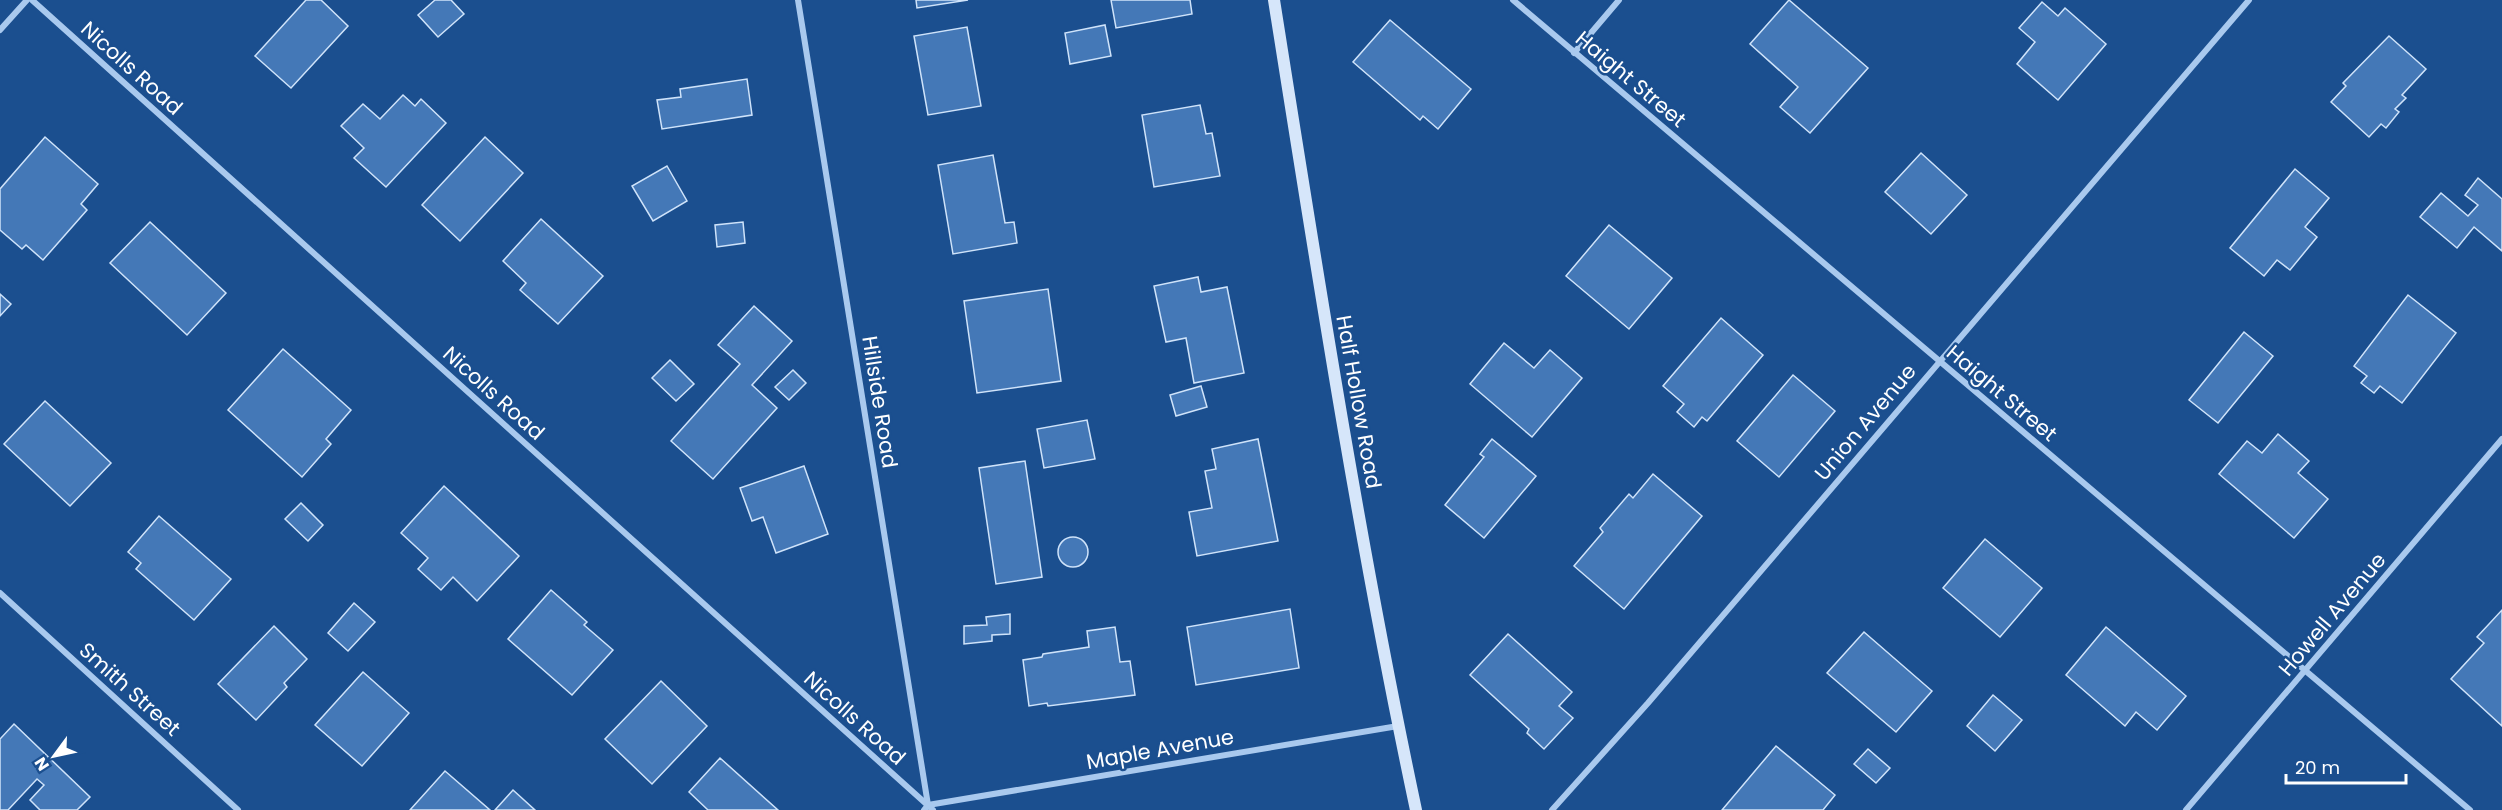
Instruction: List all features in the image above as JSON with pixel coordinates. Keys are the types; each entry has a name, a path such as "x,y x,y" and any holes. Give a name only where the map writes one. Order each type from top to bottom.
{"street":[{"path":"0,30 27,0"},
{"name":"Nicolls Road","path":"32,0 928,809"},
{"name":"Hillside Road","path":"798,0 928,809"},
{"name":"Half Hollow Road","path":"1274,0 1327,339 1398,726 1416,810"},
{"name":"Haight Street","path":"1513,0 2470,810"},
{"path":"1574,53 1619,0"},
{"name":"Union Avenue","path":"1552,810 1648,703 2248,0"},
{"name":"Howell Avenue","path":"2186,810 2502,439"},
{"name":"Smith Street","path":"0,593 238,810"},
{"name":"Maple Avenue","path":"928,809 1398,726"}],"building":[{"path":"306,0 321,0 348,26 291,88 255,56"},
{"path":"435,0 451,0 464,14 438,37 418,15"},
{"path":"916,0 968,0 917,8"},
{"path":"1111,0 1190,0 1192,14 1116,28"},
{"path":"1789,0 1868,68 1810,133 1780,107 1798,87 1750,44"},
{"path":"2042,2 2058,16 2065,8 2106,44 2058,100 2017,64 2035,42 2019,28"},
{"path":"1390,20 1471,89 1438,129 1423,116 1420,120 1353,62"},
{"path":"1105,25 1111,56 1070,64 1065,33"},
{"path":"967,27 981,106 928,115 914,36"},
{"path":"2389,36 2426,69 2402,95 2406,98 2395,109 2399,112 2386,128 2381,124 2369,137 2331,102 2346,86 2343,83"},
{"path":"747,79 752,115 662,129 657,100 681,97 680,89"},
{"path":"403,95 415,106 421,99 446,123 386,187 354,158 364,148 341,126 363,104 380,119"},
{"path":"1200,105 1206,134 1212,133 1220,176 1154,187 1142,115"},
{"path":"45,137 98,184 81,204 87,210 43,260 26,245 22,249 0,230 0,189"},
{"path":"485,137 523,173 460,241 422,205"},
{"path":"1921,153 1967,195 1931,234 1885,192"},
{"path":"993,155 1005,223 1014,222 1017,243 953,254 938,165"},
{"path":"667,166 687,201 653,221 632,186"},
{"path":"2295,169 2329,198 2305,227 2317,237 2290,270 2277,260 2264,276 2230,248"},
{"path":"2478,178 2502,199 2502,251 2474,227 2457,248 2420,217 2441,193 2468,216 2478,205 2465,195"},
{"path":"541,219 603,276 558,324 520,290 526,283 503,261"},
{"path":"150,222 226,293 187,335 110,263"},
{"path":"743,222 745,243 717,247 715,225"},
{"path":"1609,225 1672,278 1629,329 1566,276"},
{"path":"1198,277 1201,292 1227,287 1244,373 1194,383 1186,338 1166,342 1154,286"},
{"path":"1048,289 1061,381 977,393 964,301"},
{"path":"0,294 11,304 0,316"},
{"path":"2408,295 2456,333 2402,403 2380,386 2374,393 2361,383 2367,376 2354,366"},
{"path":"754,306 792,341 752,385 777,408 713,479 671,441 740,364 718,345"},
{"path":"1721,318 1763,355 1707,421 1702,417 1694,427 1677,412 1684,404 1663,386"},
{"path":"2244,332 2273,356 2218,423 2189,400"},
{"path":"1504,343 1534,368 1550,350 1582,378 1532,437 1470,384"},
{"path":"283,349 351,410 326,439 331,444 302,477 228,410"},
{"path":"670,360 694,384 676,401 652,378"},
{"path":"793,370 806,383 789,400 775,387"},
{"path":"1793,375 1835,411 1779,477 1737,441"},
{"path":"1201,386 1207,407 1176,416 1170,395"},
{"path":"45,401 111,463 70,506 4,444"},
{"path":"1087,420 1095,459 1044,468 1037,429"},
{"path":"2278,434 2309,461 2298,473 2328,499 2294,538 2219,474 2247,441 2262,453"},
{"path":"1258,439 1278,541 1197,556 1189,512 1212,508 1205,471 1216,469 1212,449"},
{"path":"1492,439 1536,476 1484,538 1445,505 1484,457 1480,454"},
{"path":"1025,461 1042,577 996,584 979,468"},
{"path":"804,466 828,534 776,553 763,517 752,521 740,488"},
{"path":"1653,474 1702,516 1624,609 1574,566 1603,532 1600,528 1629,494 1633,498"},
{"path":"444,486 519,556 477,601 453,577 441,590 418,569 428,558 401,533"},
{"path":"301,503 323,525 308,541 285,519"},
{"path":"159,516 231,579 194,620 136,569 141,563 128,552"},
{"path":"1073,537 1083,542 1088,552 1083,562 1073,567 1063,562 1058,552 1063,542"},
{"path":"1985,539 2042,588 2000,637 1943,588"},
{"path":"551,590 587,622 584,625 613,650 572,695 508,639"},
{"path":"354,603 375,622 348,651 328,633"},
{"path":"1290,609 1299,668 1196,685 1187,627"},
{"path":"2502,610 2502,726 2451,679 2484,643 2477,637"},
{"path":"1010,614 1010,634 992,635 992,641 964,644 964,626 987,625 986,617"},
{"path":"274,626 307,659 284,683 287,687 256,720 218,684"},
{"path":"1115,627 1120,662 1130,661 1135,695 1048,706 1047,703 1029,706 1023,660 1042,657 1043,654 1089,647 1087,631"},
{"path":"2106,627 2186,696 2157,730 2136,712 2125,726 2066,675"},
{"path":"1864,632 1932,691 1896,732 1827,673"},
{"path":"1508,634 1572,692 1559,706 1573,718 1544,749 1527,733 1529,729 1470,675"},
{"path":"363,672 409,713 362,766 315,725"},
{"path":"661,681 707,726 652,784 605,739"},
{"path":"1993,695 2022,720 1995,751 1967,726"},
{"path":"14,724 90,797 77,810 40,810 30,800 44,785 37,779 8,810 0,810 0,739"},
{"path":"1776,746 1835,795 1823,810 1722,810"},
{"path":"1868,749 1890,768 1876,783 1854,764"},
{"path":"720,758 778,810 708,810 689,792"},
{"path":"445,771 490,810 410,810"},
{"path":"513,790 535,810 495,810"}]}
